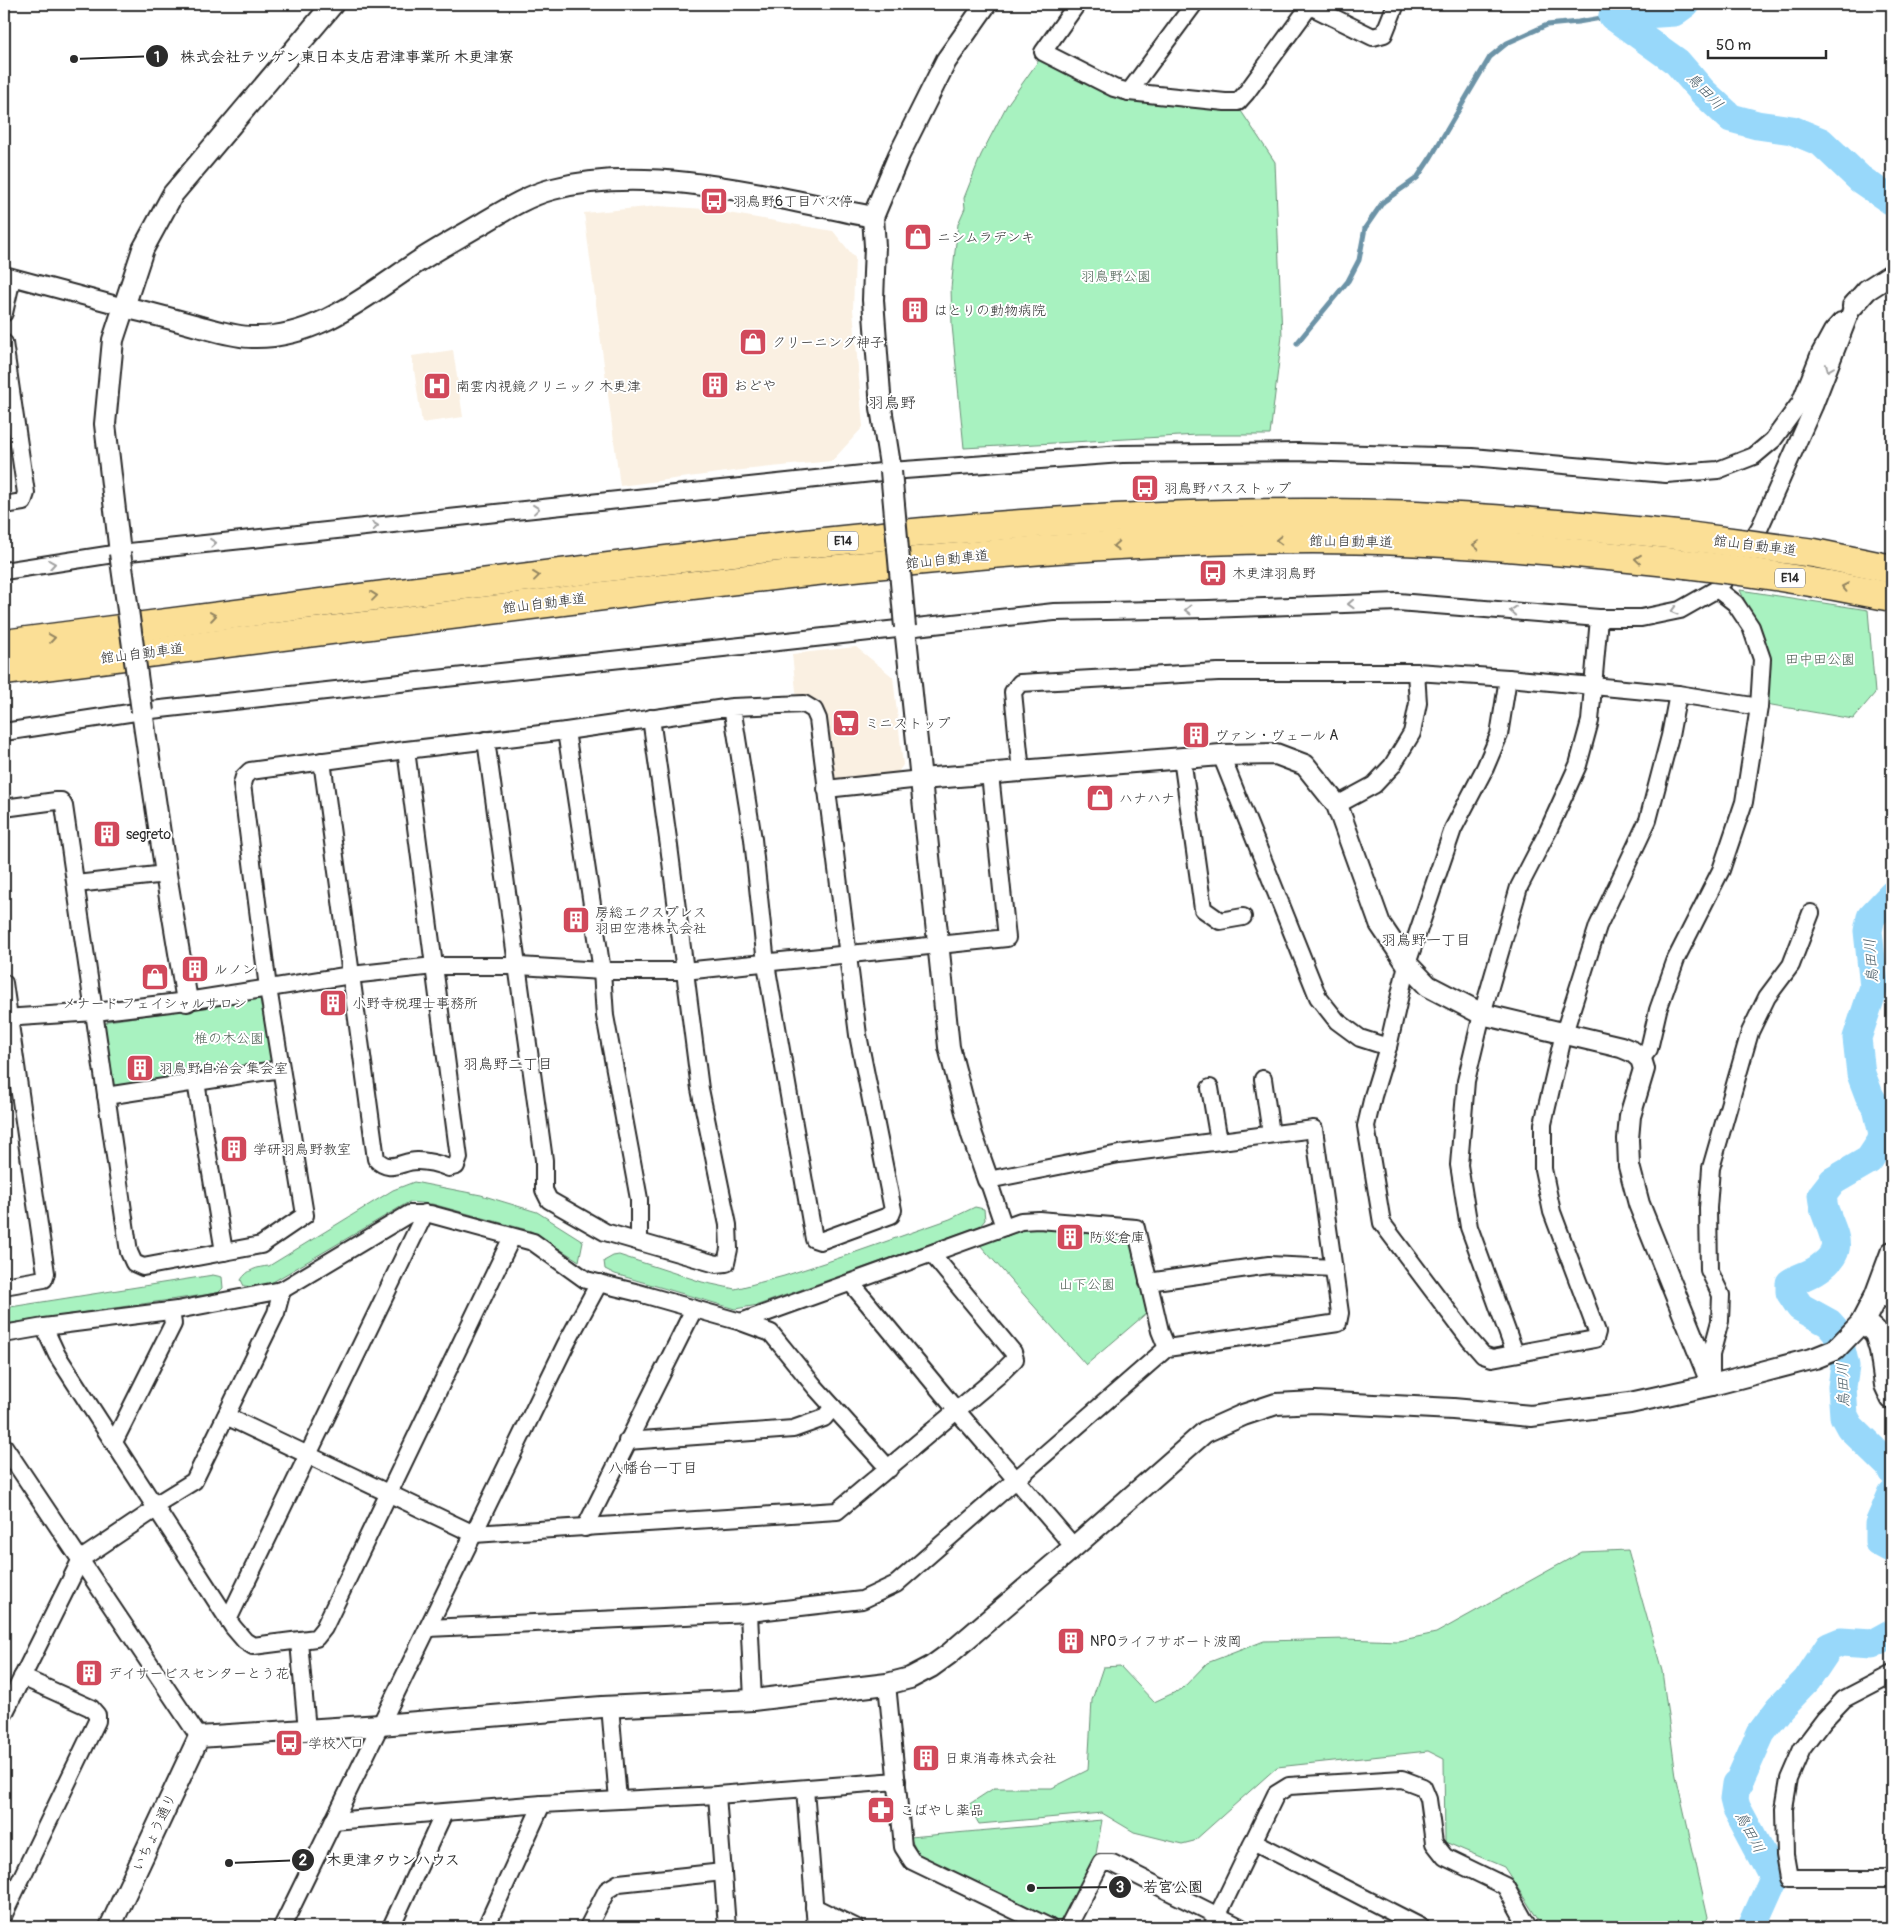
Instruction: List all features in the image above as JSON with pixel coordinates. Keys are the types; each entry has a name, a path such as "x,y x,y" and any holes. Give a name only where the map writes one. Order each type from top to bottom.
{"highway":[{"name":"館山自動車道","path":"4,644 257,610 743,550 977,528 1092,520 1263,513 1449,516 1595,526 1814,553 1892,569"},
{"name":"館山自動車道","path":"4,671 279,635 752,578 985,555 1123,546 1315,539 1448,543 1594,554 1686,564 1782,576 1892,597"}],"main road":[{"path":"1892,1253 1884,1298 1863,1321 1876,1333 1881,1350 1886,1386 1892,1398"}],"street":[{"path":"186,1001 142,711 120,553 105,424 113,340 143,249 173,194 333,4"},
{"path":"986,4 946,61 899,155 873,216 875,246 873,300 880,398 891,472 905,627 949,1047 972,1136 1004,1227"},
{"path":"1077,4 1043,52 1114,88 1129,92 1225,102 1238,102 1246,93 1310,5 1373,37 1384,34 1396,4"},
{"path":"1129,92 1194,4"},
{"path":"4,313 8,277 224,333 250,338 276,337 302,331 333,317 427,256 522,201 550,190 588,182 633,180 709,185 873,216"},
{"path":"4,571 120,553 891,472 1122,454 1297,452 1472,457 1666,474 1718,470 1754,456 1773,440 1800,403 1820,353 1832,331 1867,290 1892,274"},
{"path":"4,732 142,711 1054,612 1398,602 1599,618 1640,618 1680,610 1717,589 1738,564 1760,527 1814,406 1853,306"},
{"path":"4,344 26,493 23,502 4,505"},
{"path":"1641,1058 1649,1049 1658,1010 1676,959 1721,870 1744,802 1759,707 1762,659 1751,626 1735,603 1717,589"},
{"path":"1515,1353 1469,1227 1459,1165 1466,1082 1482,1014 1519,887 1548,831 1578,765 1590,721 1599,618"},
{"path":"1021,772 1013,692 1020,683 1218,672 1416,672 1508,678 1678,694 1759,707"},
{"path":"1337,805 1374,785 1392,766 1402,750 1412,733 1418,702 1416,672"},
{"path":"1508,678 1499,735 1485,768 1453,829 1407,964 1388,1047 1372,1096 1366,1126 1382,1223 1483,1356 1492,1358 1595,1339 1597,1332 1552,1212 1543,1169 1543,1124 1564,1033 1598,926 1648,820 1670,736 1678,694"},
{"path":"4,808 61,801 64,806 129,1252 134,1263 143,1267 262,1245 305,1215 268,988 242,784 244,777 250,771 566,731 732,707 804,704 814,710 818,720 858,1035 893,1210 891,1215 820,1240 814,1238 766,964 753,839 732,707"},
{"path":"486,740 519,966 544,1160 544,1190 548,1200 605,1232 716,1264 726,1263 729,1249 728,1225 700,1089 670,846 651,718"},
{"path":"566,731 602,971 606,1016 639,1199 639,1241"},
{"path":"322,761 376,1159 382,1165 388,1167 416,1161 436,1163 449,1168 456,1166 459,1158 406,750"},
{"path":"826,789 921,779 1221,755 1276,754 1305,765 1337,805 1380,924 1407,964 1428,986 1482,1014 1621,1047 1641,1058 1644,1068 1642,1079 1630,1116 1628,1139 1629,1166 1639,1204 1712,1385"},
{"path":"1221,755 1318,997 1337,1021 1360,1038 1388,1047"},
{"path":"1182,758 1203,909 1220,921 1243,917"},
{"path":"6,1018 95,1012 186,1001 351,974 434,966 519,966 602,971 684,971 1008,938 990,774"},
{"path":"76,884 166,874"},
{"path":"1712,1385 1711,1355 1720,1321 1721,1295 1709,1270 1708,1208 1711,1168 1750,1032 1767,997 1791,965 1811,913"},
{"path":"4,983 6,1018 46,1273 44,1279 4,1286"},
{"path":"106,1096 281,1069"},
{"path":"1263,1079 1271,1134"},
{"path":"196,1082 224,1252"},
{"path":"1210,1088 1219,1141"},
{"path":"428,1628 749,1613 862,1600 896,1584 1167,1348 1338,1323 1340,1313 1314,1129 1119,1154 988,1180"},
{"path":"4,1334 171,1311 282,1290 409,1214 430,1214 533,1242 586,1280 741,1322 771,1333 833,1407 889,1469"},
{"path":"228,1620 424,1214"},
{"path":"741,1322 1021,1221 1039,1220 1136,1228 1160,1331 1167,1348"},
{"path":"44,1327 57,1355 228,1620 245,1641 253,1646 299,1642 316,1638 324,1628 512,1236"},
{"path":"226,1416 474,1534 837,1511 957,1411 1015,1359 1013,1352 932,1254"},
{"path":"1148,1282 1269,1265 1334,1268"},
{"path":"282,1927 566,1344 599,1283"},
{"path":"851,1283 957,1411 1074,1547"},
{"path":"4,1714 81,1559 194,1481 276,1313 282,1290"},
{"path":"585,1528 694,1309"},
{"path":"114,1442 173,1324 171,1311"},
{"path":"4,1447 199,1737 380,1726 610,1706 753,1700 888,1684 910,1678 937,1663 1074,1547 1205,1432 1243,1415 1276,1404 1315,1402 1453,1409 1531,1416 1630,1403 1712,1385 1815,1358 1835,1350 1863,1321"},
{"path":"628,1441 793,1429 824,1418 833,1407"},
{"path":"749,1613 753,1700"},
{"path":"299,1642 307,1730"},
{"path":"1892,1674 1844,1699 1824,1720 1802,1748 1789,1779 1784,1809 1784,1855 1789,1878 1892,1878"},
{"path":"4,1914 98,1721 97,1715 91,1708 22,1677"},
{"path":"888,1684 903,1847 912,1861 1049,1927"},
{"path":"610,1706 618,1800"},
{"name":"いちょう通り","path":"110,1927 199,1737"},
{"path":"1214,1922 1276,1794 1290,1786 1402,1779 1423,1787 1428,1798 1434,1843 1445,1857 1505,1886 1528,1927"},
{"path":"333,1821 542,1804 896,1781"},
{"path":"804,1788 816,1927"},
{"path":"717,1794 727,1927"},
{"path":"486,1927 542,1804"},
{"path":"391,1927 444,1813"},
{"path":"1253,1841 1421,1927"},
{"path":"1068,1927 1100,1863 1112,1863 1214,1922 1240,1927"},
{"path":"588,1927 607,1890 620,1883 723,1872"},
{"path":"814,1907 855,1927"}],"shaded area":[{"name":"おどや","path":"658,206 705,209 833,231 855,258 853,309 863,427 832,461 742,470 620,486 584,213"},
{"name":"南雲内視鏡クリニック 木更津","path":"453,350 463,417 422,423 412,356"},
{"path":"856,647 893,677 903,765 896,775 839,780 833,776 820,700 797,700 792,654"}],"green space":[{"name":"羽鳥野公園","path":"1039,60 1052,65 1059,64 1124,100 1241,111 1275,162 1282,336 1270,435 1198,435 964,448 952,325 951,288 958,224 965,208 964,198 981,155 1007,105"},
{"name":"田中田公園","path":"1740,590 1868,610 1875,693 1853,719 1766,704 1768,664 1765,644 1758,624"},
{"name":"椎の木公園","path":"260,999 265,1003 271,1062 266,1068 116,1089 111,1085 103,1025 108,1021"},
{"path":"414,1182 481,1195 537,1212 583,1241 579,1261 531,1231 432,1204 409,1202 271,1283 253,1287 244,1286 241,1280 249,1271 269,1266 393,1190"},
{"path":"975,1207 984,1209 985,1220 980,1226 758,1305 735,1309 615,1274 605,1269 604,1261 619,1255 702,1282 735,1289 784,1276 839,1258 950,1219"},
{"name":"山下公園","path":"1029,1228 1123,1233 1131,1241 1149,1311 1086,1365 980,1245"},
{"path":"213,1275 222,1277 223,1288 218,1293 4,1324 4,1308"},
{"path":"1628,1550 1662,1671 1676,1776 1708,1917 1704,1927 1543,1927 1504,1867 1445,1842 1444,1759 1428,1751 1277,1767 1194,1841 1182,1844 1134,1832 1102,1813 979,1824 968,1805 994,1788 1052,1788 1088,1770 1092,1700 1103,1667 1120,1666 1154,1702 1182,1689 1207,1663 1264,1641 1346,1639 1398,1641 1436,1633 1582,1552"},
{"path":"1102,1820 1096,1854 1063,1920 1052,1922 918,1855 910,1837"}],"waterway":[{"name":"鳥田川","path":"1613,16 1674,12 1685,4"},
{"path":"1297,343 1348,281 1359,260 1365,228 1383,202 1417,178 1490,57 1507,43 1547,25 1613,16"},
{"name":"鳥田川","path":"1613,16 1677,62 1703,92 1731,118 1757,125 1792,130 1821,142 1860,179 1892,201"},
{"name":"鳥田川","path":"1892,895 1871,917 1868,931 1874,987 1857,1038 1861,1074 1869,1095 1877,1108 1883,1134 1881,1142 1869,1160 1833,1181 1822,1195 1824,1209 1835,1238 1835,1250 1832,1256 1818,1269 1790,1283 1790,1292 1800,1307 1829,1323 1837,1332 1845,1366 1842,1387 1844,1416 1850,1427 1890,1466 1892,1471"},
{"name":"鳥田川","path":"1892,1494 1879,1524 1879,1542 1892,1549"},
{"name":"鳥田川","path":"1752,1927 1774,1878 1736,1807 1734,1799 1736,1784 1739,1782 1761,1733 1780,1708 1807,1680 1829,1647 1841,1642 1872,1644 1892,1633"}],"place":[{"name":"株式会社テツゲン東日本支店君津事業所 木更津寮","path":"74,59"},
{"name":"羽鳥野6丁目バス停","path":"714,201"},
{"name":"ニシムラデンキ","path":"918,237"},
{"name":"はとりの動物病院","path":"915,310"},
{"name":"クリーニング神子","path":"753,342"},
{"name":"おどや","path":"715,385"},
{"name":"南雲内視鏡クリニック 木更津","path":"437,386"},
{"name":"羽鳥野バスストップ","path":"1145,488"},
{"name":"木更津羽鳥野","path":"1213,573"},
{"name":"ミニストップ","path":"846,723"},
{"name":"ヴァン・ヴェール A","path":"1196,735"},
{"name":"ハナハナ","path":"1100,798"},
{"name":"segreto","path":"107,834"},
{"name":"房総エクスプレス 羽田空港株式会社","path":"576,920"},
{"name":"ルノン","path":"195,969"},
{"name":"メナード フェイシャルサロン","path":"155,977"},
{"name":"小野寺税理士事務所","path":"333,1003"},
{"name":"羽鳥野自治会 集会室","path":"140,1068"},
{"name":"学研羽鳥野教室","path":"234,1149"},
{"name":"防災倉庫","path":"1070,1237"},
{"name":"NPOライフサポート波岡","path":"1071,1641"},
{"name":"デイサービスセンターとう花","path":"89,1673"},
{"name":"学校入口","path":"289,1743"},
{"name":"日東消毒株式会社","path":"926,1758"},
{"name":"こばやし薬品","path":"881,1810"},
{"name":"木更津タウンハウス","path":"229,1863"},
{"name":"若宮公園","path":"1031,1888"}],"district":[{"name":"羽鳥野","path":"892,402"},
{"name":"羽鳥野一丁目","path":"1426,940"},
{"name":"羽鳥野二丁目","path":"508,1064"},
{"name":"八幡台一丁目","path":"653,1468"}]}
